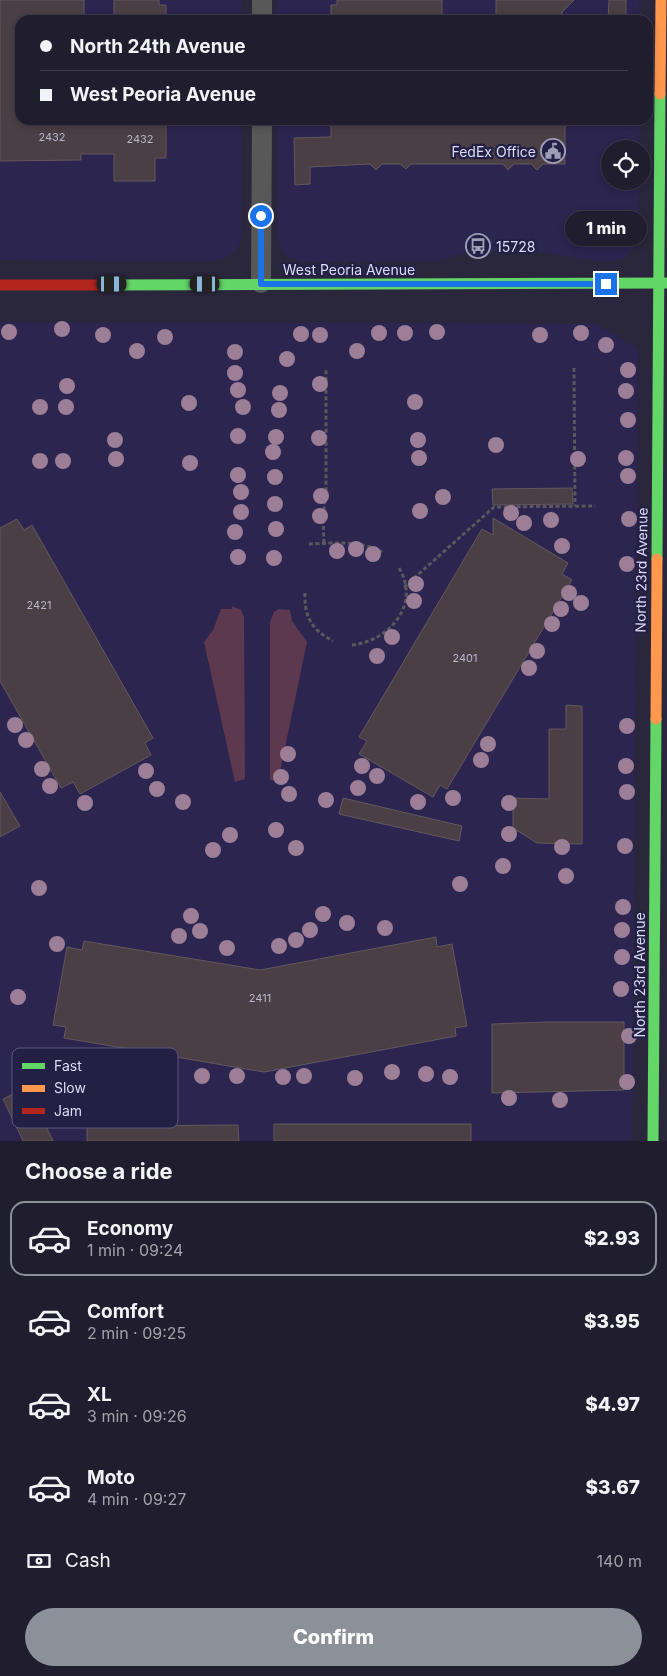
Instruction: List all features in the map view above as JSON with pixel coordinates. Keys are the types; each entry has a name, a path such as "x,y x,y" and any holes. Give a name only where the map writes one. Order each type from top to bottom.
{"street":[{"path":"262,0 262,15"},
{"name":"North 23rd Avenue","path":"654,1141 663,283 661,0"},
{"path":"261,284 262,125"},
{"name":"West Peoria Avenue","path":"0,285 663,283"}],"path":[{"path":"574,368 575,506"},
{"path":"324,544 326,369"},
{"path":"404,587 494,507 595,506"},
{"path":"309,544 350,543 371,546 382,552"},
{"path":"352,644 362,644 383,635 395,624 407,598 399,568"},
{"path":"305,593 305,609 311,622 318,634 333,641"}],"shaded area":[{"path":"0,0 241,0 241,15 15,15 15,125 241,125 241,239 237,250 219,261 0,260"},
{"path":"277,0 639,0 639,15 277,15"},
{"path":"277,125 639,125 639,140 601,140 601,190 639,190 638,236 634,248 626,257 616,261 596,261 531,251 475,251 433,261 303,262 289,258 281,249 278,237"},
{"path":"0,322 596,324 638,349 632,1141 0,1141"},
{"path":"232,606 241,610 244,617 245,779 235,782 204,642 213,630 221,609 232,609"},
{"path":"279,609 290,610 292,621 307,642 278,781 270,780 270,622 274,612"}],"building":[{"path":"0,0 84,0 84,15 15,15 15,125 166,125 166,158 155,158 155,181 114,181 114,154 81,154 81,160 0,161"},
{"path":"114,0 159,0 159,5 166,5 166,15 114,15"},
{"path":"337,0 442,0 442,15 331,15 331,5 337,5"},
{"path":"496,0 574,0 562,12 562,15 496,15"},
{"path":"609,0 626,0 626,15 608,15"},
{"path":"331,125 565,125 565,164 543,164 537,170 531,164 514,164 508,170 503,164 411,164 406,169 400,164 382,164 376,170 370,164 310,167 310,184 295,185 294,138 331,137"},
{"path":"572,488 573,504 493,505 492,489"},
{"path":"493,518 568,563 562,574 572,580 447,789 440,785 433,797 359,754 367,741 359,737 482,529 493,535"},
{"path":"17,519 24,530 32,525 153,738 145,743 151,755 80,794 73,782 61,788 0,681 0,528"},
{"path":"566,705 582,706 582,844 537,843 513,828 513,798 549,799 549,729 566,729"},
{"path":"0,792 20,826 0,837"},
{"path":"343,798 462,826 459,841 339,814"},
{"path":"436,937 437,947 452,944 467,1026 455,1028 456,1036 264,1072 178,1057 178,1048 123,1048 64,1038 66,1027 53,1025 67,947 82,950 84,941 260,970"},
{"path":"624,1022 624,1090 492,1093 492,1024"},
{"path":"12,1094 12,1118 3,1099"},
{"path":"274,1124 471,1124 471,1141 274,1141"},
{"path":"178,1125 238,1125 239,1141 87,1141 87,1128 178,1128"},
{"path":"17,1128 47,1128 53,1141 23,1141"}],"traffic: fast":[{"path":"657,559 660,94"},
{"path":"114,285 667,283"},
{"path":"653,1141 656,719"}],"traffic: slow":[{"path":"660,94 661,0"},
{"path":"656,719 657,559"}],"traffic: jam":[{"path":"0,285 114,285"}],"place":[{"name":"FedEx Office","path":"553,151"},
{"name":"15728","path":"478,246"}],"route":[{"path":"261,216 261,284 606,284"}]}
